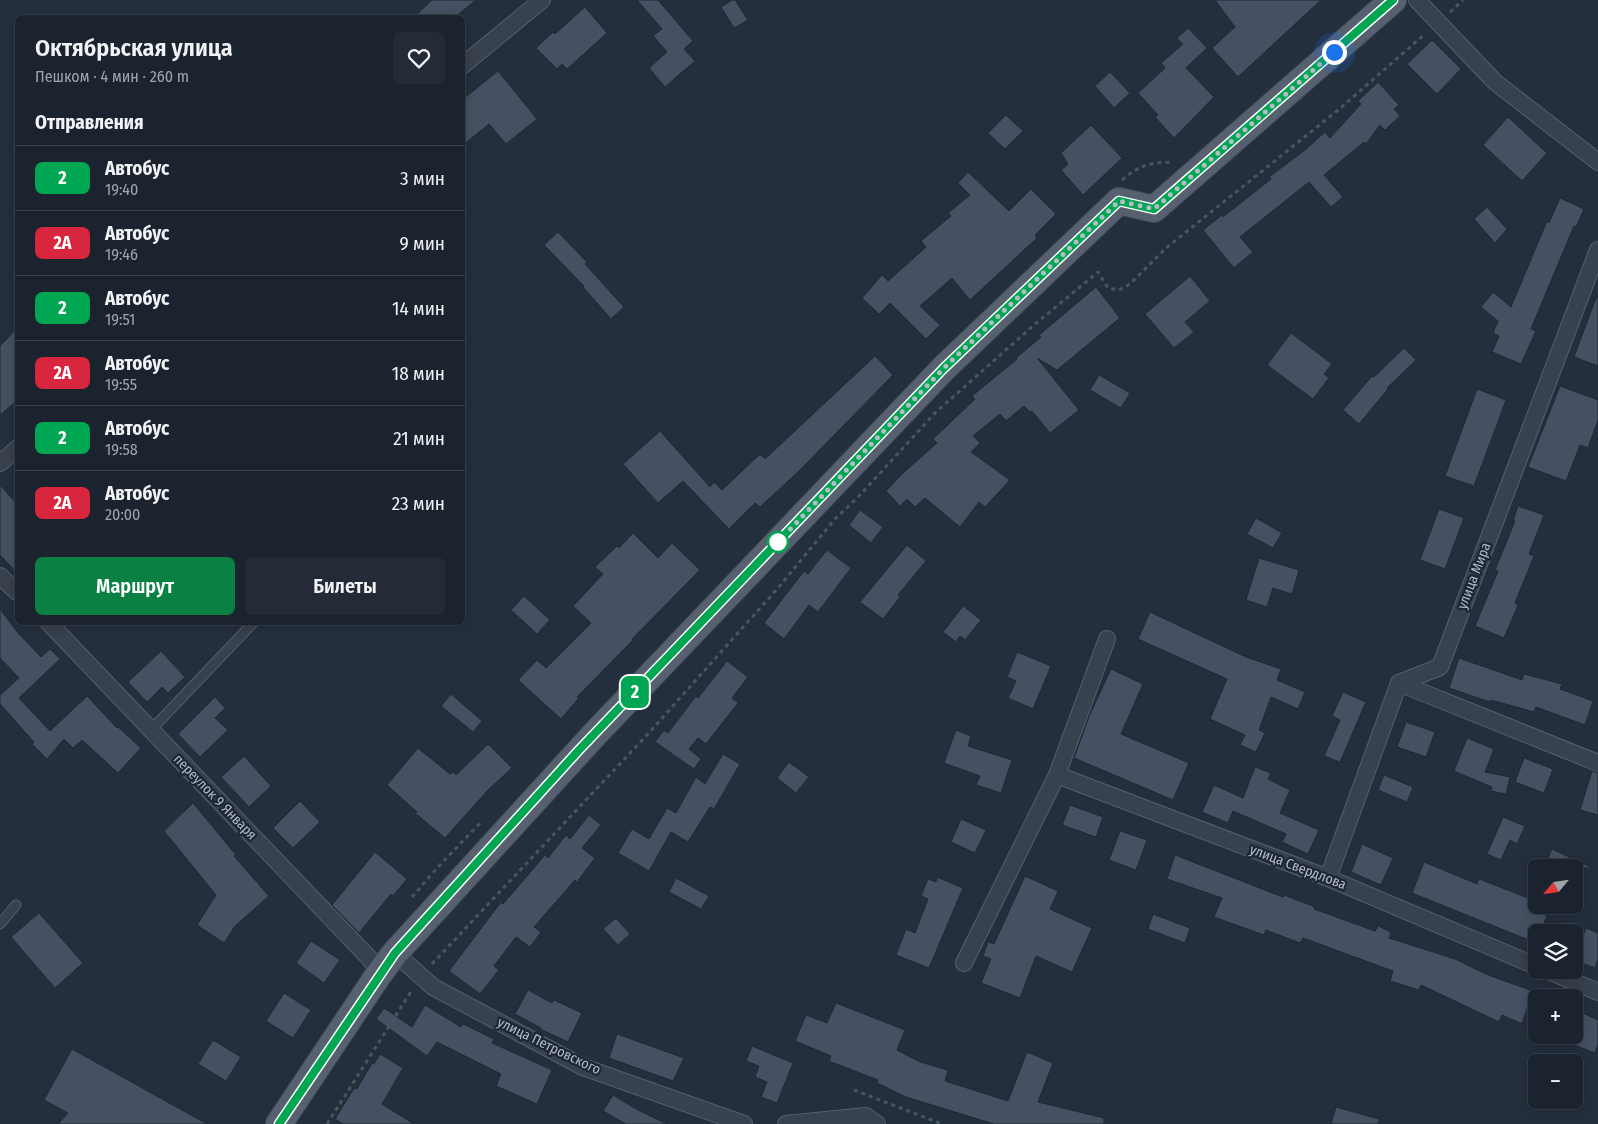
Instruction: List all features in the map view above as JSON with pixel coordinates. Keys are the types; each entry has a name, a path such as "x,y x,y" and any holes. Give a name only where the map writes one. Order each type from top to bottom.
{"main road":[{"path":"278,1124 395,953 592,736 958,355 1119,201 1154,209 1393,0"}],"street":[{"path":"465,64 542,0"},
{"path":"1418,0 1495,82 1598,162"},
{"name":"улица Мира","path":"1399,683 1440,667 1598,250"},
{"path":"0,463 15,450"},
{"path":"0,576 15,590"},
{"name":"переулок 9 Января","path":"51,625 370,960 379,974"},
{"path":"964,963 1057,775 1107,639"},
{"path":"1328,878 1399,683 1598,763"},
{"name":"улица Свердлова","path":"1057,775 1328,878 1528,963"},
{"name":"улица Петровского","path":"395,953 433,987 583,1067 744,1124"},
{"path":"1567,979 1598,992"},
{"path":"786,1124 866,1116 877,1124"}],"lane":[{"path":"151,730 251,625"},
{"path":"0,924 16,905"}],"path":[{"path":"327,1124 420,976 647,735 778,588 835,519 935,414 1098,272 1108,288 1118,290 1130,284 1166,248 1337,111 1462,0"},
{"path":"854,1090 942,1124"}],"building":[{"path":"432,0 476,0 458,15 416,15"},
{"path":"637,0 658,0 693,41 684,49 695,61 665,87 649,68 667,52 653,36 662,29"},
{"path":"735,0 748,20 734,28 721,7"},
{"path":"1215,0 1321,0 1238,77 1212,48 1235,27"},
{"path":"585,7 607,33 567,69 562,64 557,69 536,48"},
{"path":"1188,28 1207,48 1186,68 1214,97 1174,138 1155,117 1158,115 1138,93 1165,68 1161,63 1183,44 1177,38"},
{"path":"1432,40 1461,69 1437,94 1407,64"},
{"path":"498,71 537,119 506,144 489,124 465,144 465,98"},
{"path":"1110,72 1130,93 1114,108 1095,86"},
{"path":"1378,82 1399,105 1394,109 1400,116 1385,130 1380,125 1366,144 1364,142 1324,175 1343,197 1331,207 1309,182 1240,237 1253,252 1234,268 1203,230 1222,215 1223,217 1271,179 1269,177 1305,150 1325,132 1330,138 1361,104 1358,101"},
{"path":"1006,115 1023,131 1005,149 988,133"},
{"path":"1508,117 1547,153 1522,181 1483,145"},
{"path":"1091,125 1122,158 1083,195 1061,170 1068,164 1061,153"},
{"path":"968,172 1009,211 1031,189 1056,214 1035,235 1037,238 970,300 952,278 920,306 940,325 926,339 890,303 879,314 862,298 882,275 888,281 926,247 921,241 951,216 948,213 970,195 958,183"},
{"path":"1560,198 1584,209 1576,227 1574,226 1531,329 1536,331 1521,364 1492,352 1499,336 1493,333 1498,321 1481,307 1493,292 1511,307 1547,221 1549,223"},
{"path":"1487,207 1507,229 1495,243 1474,219"},
{"path":"558,232 587,262 585,264 624,307 611,319 584,286 544,245"},
{"path":"1190,276 1210,301 1185,322 1194,332 1174,348 1145,314"},
{"path":"1096,287 1120,318 1057,370 1037,358 1079,410 1050,433 1032,411 1030,412 1024,406 1006,421 1000,414 973,436 980,443 971,452 1010,480 985,507 979,502 960,527 925,498 915,507 907,499 900,506 886,491 937,443 933,439 975,399 972,396 1017,359 1041,337 1039,335"},
{"path":"1596,298 1598,298 1598,366 1574,357"},
{"path":"15,330 15,402 0,415 0,346"},
{"path":"1291,333 1332,364 1324,374 1329,378 1313,399 1267,365"},
{"path":"1404,348 1416,360 1387,388 1359,424 1343,410 1372,376 1374,377"},
{"path":"875,356 893,375 798,472 760,507 755,503 729,529 683,481 658,503 623,464 660,431 710,487 714,482 722,490 760,454 765,459"},
{"path":"1099,375 1130,393 1121,408 1090,390"},
{"path":"1560,386 1598,400 1598,420 1588,448 1580,445 1566,481 1528,467"},
{"path":"1477,389 1506,400 1474,486 1445,476"},
{"path":"0,485 15,502 15,571 0,555"},
{"path":"1518,506 1544,515 1529,554 1534,556 1515,603 1518,605 1504,638 1475,626 1498,571 1495,570 1515,521 1513,521"},
{"path":"1439,509 1464,518 1445,569 1420,560"},
{"path":"860,510 883,527 871,543 849,525"},
{"path":"1256,518 1282,533 1273,548 1247,534"},
{"path":"633,533 658,558 672,543 700,570 577,697 579,698 561,719 518,680 537,660 546,668 591,623 573,606 603,574 595,567 617,546 619,548"},
{"path":"907,545 926,561 898,595 900,597 883,619 860,602"},
{"path":"827,550 851,568 818,612 809,605 784,639 764,623 804,571 808,574"},
{"path":"1259,558 1299,570 1292,594 1273,588 1267,607 1246,600"},
{"path":"524,596 550,620 537,634 511,610"},
{"path":"963,606 981,620 965,640 960,636 956,642 943,632"},
{"path":"0,609 19,634 41,657 50,649 60,659 19,698 50,731 87,696 117,728 141,748 118,773 82,740 73,748 64,739 47,759 32,744 34,742 0,704 0,695 19,678 0,658"},
{"path":"1150,612 1246,657 1281,669 1277,680 1305,692 1298,709 1271,697 1259,730 1265,733 1256,752 1240,745 1245,735 1210,719 1227,679 1138,639"},
{"path":"161,651 185,677 168,693 162,687 147,702 128,682"},
{"path":"1017,652 1051,666 1033,709 1008,698 1016,681 1007,677"},
{"path":"1459,658 1522,680 1524,674 1562,684 1560,689 1593,701 1585,725 1536,707 1534,712 1491,700 1490,702 1449,688"},
{"path":"727,661 748,677 732,698 738,703 706,744 698,738 689,749 701,759 694,769 655,742 664,730 668,733 696,696 698,698"},
{"path":"1111,669 1143,684 1121,734 1189,763 1173,800 1074,758 1090,714"},
{"path":"1343,692 1366,702 1340,762 1324,756 1340,720 1332,716"},
{"path":"451,694 482,721 473,732 441,706"},
{"path":"215,697 225,708 215,718 228,730 200,757 178,734"},
{"path":"1406,722 1435,732 1426,757 1397,747"},
{"path":"956,730 971,736 968,746 1012,760 1001,793 976,785 980,776 944,763"},
{"path":"1467,738 1494,749 1485,772 1510,777 1506,794 1491,791 1492,787 1454,771"},
{"path":"488,744 512,768 488,790 445,838 415,813 417,812 387,785 418,748 450,774 453,772 456,775"},
{"path":"723,754 740,764 714,809 710,807 688,842 671,832 649,871 618,853 632,829 649,839 667,808 676,813 696,777 705,784"},
{"path":"244,756 271,786 249,807 221,777"},
{"path":"1524,758 1553,769 1544,793 1515,782"},
{"path":"789,762 809,777 796,793 777,778"},
{"path":"1255,767 1271,773 1268,779 1290,790 1280,813 1319,830 1308,854 1282,842 1286,834 1233,811 1228,823 1202,812 1214,785 1243,798"},
{"path":"1592,771 1598,773 1598,815 1580,810"},
{"path":"1384,775 1413,787 1407,802 1378,790"},
{"path":"300,801 320,822 293,848 273,828"},
{"path":"193,803 236,855 234,856 269,896 235,926 224,943 197,925 216,895 164,831"},
{"path":"1070,805 1103,817 1096,837 1062,825"},
{"path":"589,815 601,825 582,848 595,858 577,882 575,880 534,927 541,932 530,947 516,937 494,966 499,970 480,994 449,971 501,902 503,904 545,855 548,858 566,835 570,839"},
{"path":"1503,817 1525,826 1517,844 1510,840 1501,860 1487,854"},
{"path":"961,819 986,830 975,853 951,842"},
{"path":"1120,831 1147,840 1136,870 1109,860"},
{"path":"1362,844 1393,858 1381,885 1351,872"},
{"path":"1552,849 1574,859 1548,859"},
{"path":"375,852 407,879 393,896 391,894 359,933 332,905"},
{"path":"1175,855 1375,931 1378,926 1391,932 1389,938 1455,959 1488,975 1528,989 1528,1006 1522,1024 1502,1015 1499,1022 1421,985 1419,990 1390,981 1393,971 1303,938 1300,943 1266,930 1264,935 1214,917 1222,898 1167,879"},
{"path":"1424,862 1477,884 1479,879 1528,898 1528,914 1543,914 1547,916 1544,924 1528,924 1528,940 1412,893"},
{"path":"1583,863 1593,868 1583,868"},
{"path":"1025,876 1058,891 1050,909 1092,928 1072,972 1036,956 1020,998 981,983 991,959 983,956 988,942 994,944"},
{"path":"937,877 963,888 929,968 896,955 906,929 915,933 928,899 921,896 928,879 936,882"},
{"path":"676,878 709,896 701,909 669,892"},
{"path":"39,913 83,963 55,988 11,937"},
{"path":"1153,914 1190,928 1185,943 1148,929"},
{"path":"616,918 630,934 618,945 603,929"},
{"path":"1586,928 1598,933 1598,959 1595,968 1583,963 1583,936"},
{"path":"311,941 340,960 324,983 296,963"},
{"path":"528,990 552,1003 554,1000 582,1013 568,1042 540,1029 515,1014"},
{"path":"284,993 311,1010 293,1038 266,1021"},
{"path":"836,1003 905,1030 897,1050 920,1062 948,1070 945,1081 1008,1101 1027,1052 1053,1063 1038,1102 1104,1118 1104,1124 994,1124 906,1097 877,1083 878,1080 829,1061 831,1056 795,1041 806,1015 827,1023"},
{"path":"425,1005 461,1027 463,1024 494,1039 492,1043 552,1070 537,1104 496,1086 501,1074 437,1042 427,1056 376,1019 384,1008 412,1027"},
{"path":"1583,1013 1598,1020 1598,1044 1595,1053 1574,1045 1583,1044"},
{"path":"617,1034 684,1058 673,1081 609,1058"},
{"path":"213,1040 241,1057 226,1081 198,1064"},
{"path":"752,1046 793,1063 777,1103 761,1097 767,1082 755,1077 759,1066 746,1061"},
{"path":"72,1049 207,1124 58,1124 68,1113 44,1100"},
{"path":"380,1054 403,1068 382,1104 414,1124 343,1124 335,1119 354,1088 357,1089 372,1063 374,1064"},
{"path":"613,1095 667,1124 626,1124 603,1111"},
{"path":"1336,1107 1379,1119 1378,1124 1331,1124"}],"bus line":[{"name":"2","path":"279,1124 286,1111 395,953 592,736 944,368 1119,201 1154,209 1393,0"}],"route":[{"path":"778,542 944,368 1119,201 1154,209 1334,52"}]}
